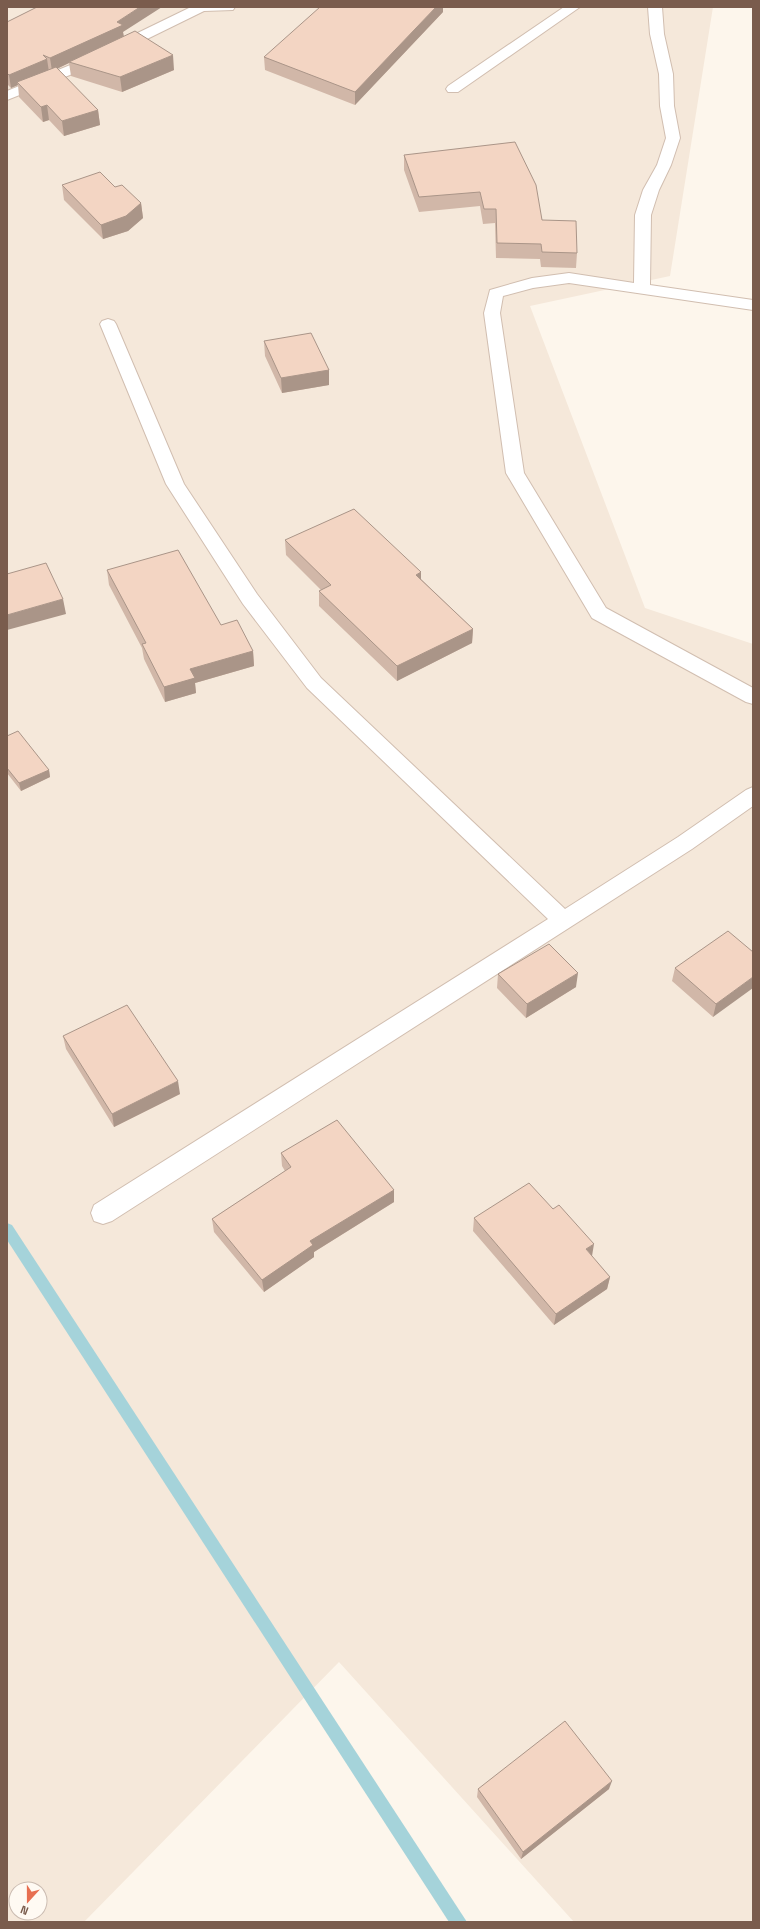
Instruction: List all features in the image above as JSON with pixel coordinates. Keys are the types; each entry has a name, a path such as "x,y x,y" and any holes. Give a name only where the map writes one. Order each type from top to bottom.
{"street":[{"path":"7,96 85,64 200,7 228,7"},
{"path":"453,88 573,7"},
{"path":"642,288 643,215 651,190 664,165 673,138 667,106 666,74 657,34 655,7"},
{"path":"753,305 569,278 532,283 496,293 492,313 515,473 599,613 753,698"},
{"path":"108,324 175,484 250,599 314,683 563,920"},
{"path":"103,1213 686,842 753,795"}],"shaded area":[{"path":"7,7 713,7 670,276 530,306 645,608 753,644 753,1922 574,1922 339,1662 84,1922 7,1922"}],"building":[{"path":"37,7 140,7 117,22 123,25 50,58 43,55 47,59 9,75 7,73 7,22"},
{"path":"320,7 436,7 355,92 264,57"},
{"path":"135,31 173,55 120,77 69,62"},
{"path":"56,67 98,110 62,121 47,105 41,107 17,82"},
{"path":"515,142 536,185 542,220 576,221 577,253 542,252 541,244 497,243 496,209 484,209 480,192 419,197 404,155"},
{"path":"100,172 115,187 122,185 141,203 126,216 101,225 62,185"},
{"path":"311,333 329,370 281,378 264,341"},
{"path":"354,509 421,572 416,575 473,629 397,666 319,591 331,585 285,540"},
{"path":"178,550 221,625 237,620 253,651 190,669 195,678 164,687 142,644 146,643 107,570"},
{"path":"46,563 63,599 7,615 7,574"},
{"path":"18,731 49,770 19,783 7,768 7,736"},
{"path":"728,931 753,952 753,977 716,1004 675,968"},
{"path":"549,944 578,973 527,1004 498,974"},
{"path":"127,1005 178,1081 112,1114 63,1036"},
{"path":"337,1120 394,1190 310,1241 313,1245 262,1280 212,1219 291,1167 281,1153"},
{"path":"529,1183 553,1209 559,1205 594,1244 586,1249 610,1277 556,1314 474,1218"},
{"path":"565,1721 612,1781 523,1852 478,1789"}],"waterway":[{"path":"7,1229 459,1922"}]}
